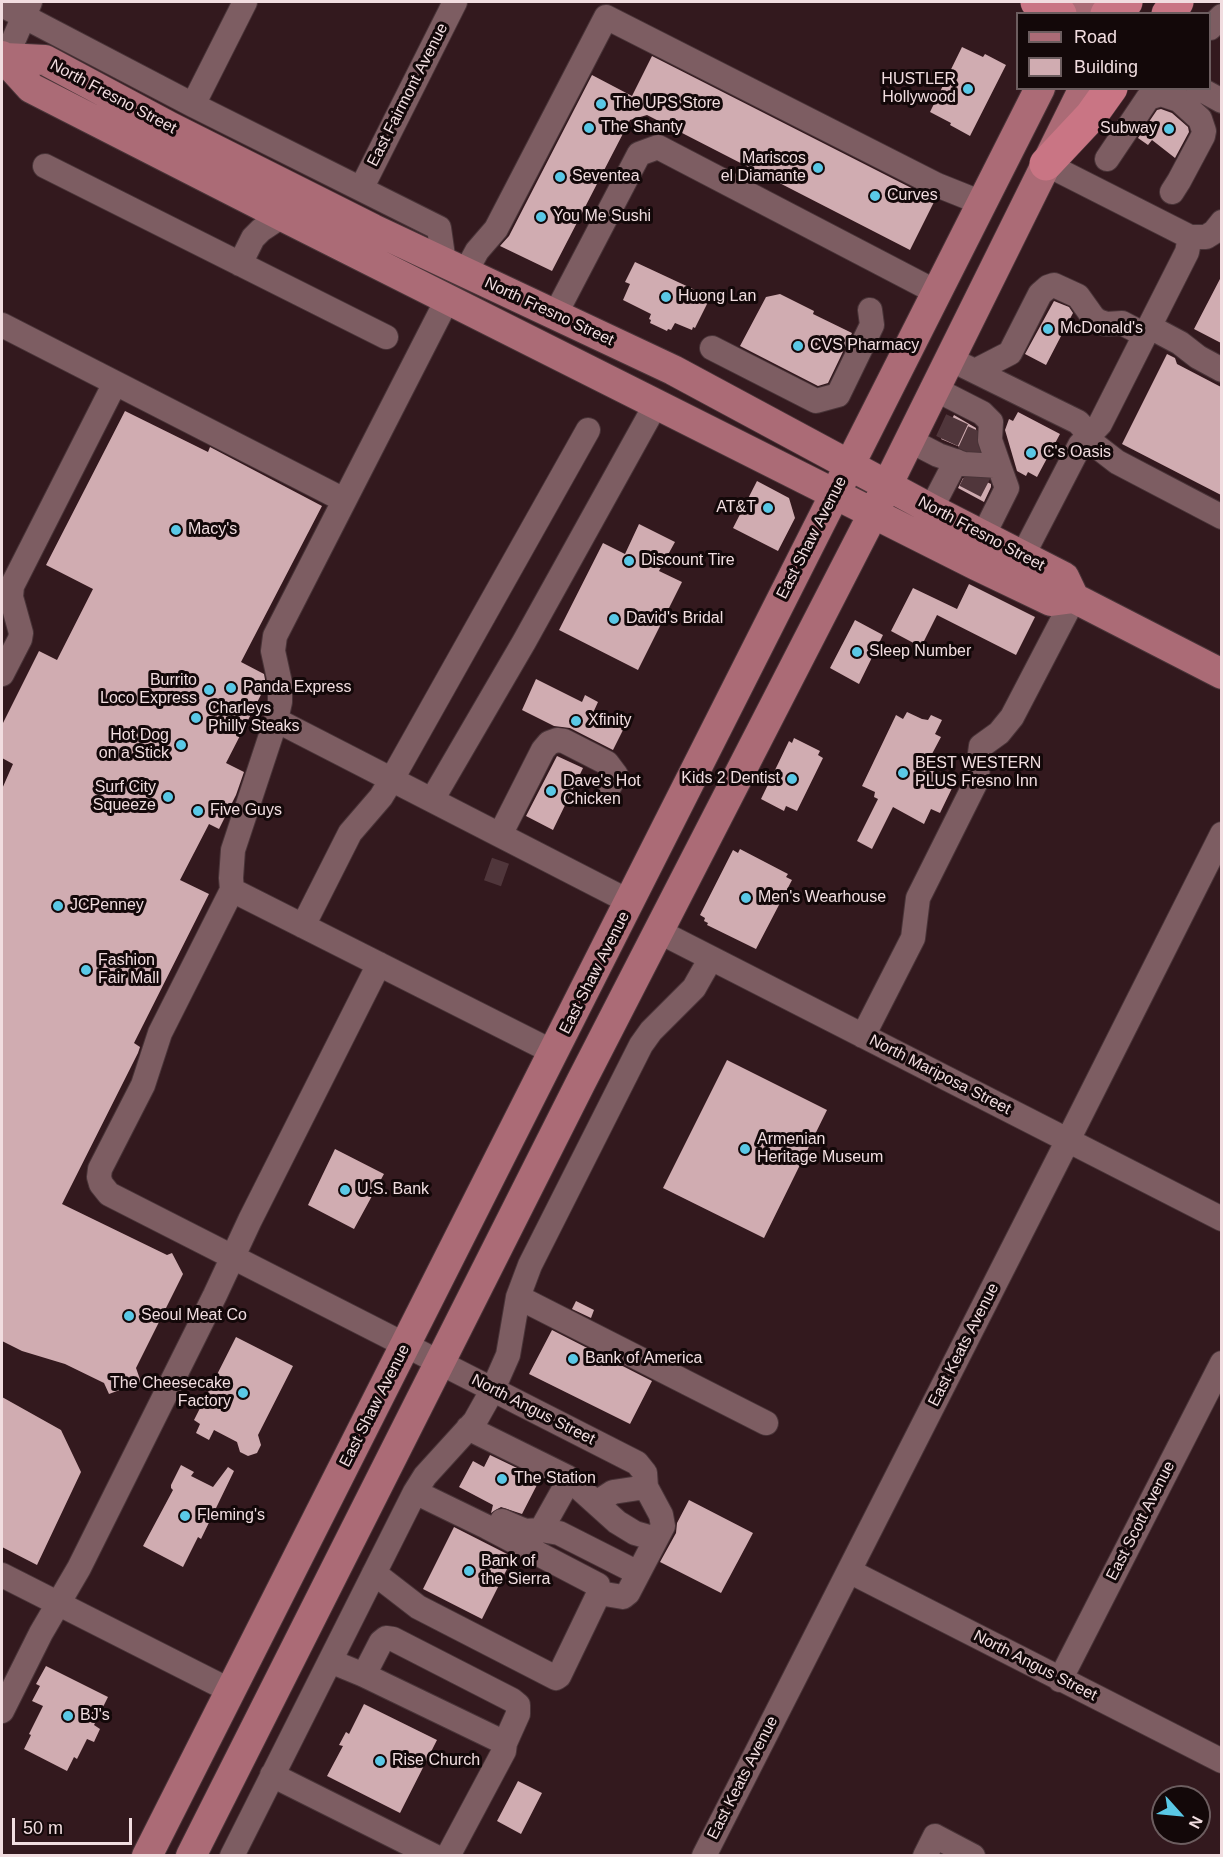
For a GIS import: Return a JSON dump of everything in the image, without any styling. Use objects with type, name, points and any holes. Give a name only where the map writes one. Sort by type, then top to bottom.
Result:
[{"type":"highway","points":[[1037,2],[1056,12]]},
{"type":"highway","points":[[1110,12],[1127,2]]},
{"type":"highway","points":[[1046,164],[1091,116],[1110,90]]},
{"type":"main road","name":"North Fresno Street","points":[[3,60],[31,88],[873,514],[1051,601],[1074,598],[1221,674]]},
{"type":"main road","name":"North Fresno Street","points":[[3,60],[45,60],[172,129],[455,268],[673,370],[931,509],[1064,577],[1074,598]]},
{"type":"main road","name":"East Shaw Avenue","points":[[147,1856],[1040,90]]},
{"type":"main road","points":[[191,1856],[581,1082],[935,389],[963,365],[1046,164],[1083,90]]},
{"type":"main road","points":[[448,298],[472,294],[531,321],[540,322],[555,315]]},
{"type":"main road","points":[[658,931],[651,925],[648,917],[649,908],[682,839],[694,774]]},
{"type":"main road","points":[[581,1082],[601,1002],[635,934],[637,914],[630,902]]},
{"type":"street","points":[[193,105],[244,2]]},
{"type":"street","name":"East Fairmont Avenue","points":[[361,189],[455,2]]},
{"type":"street","points":[[2,5],[27,9],[193,105],[439,228],[455,268],[477,251],[496,229],[606,17],[937,185],[982,203]]},
{"type":"street","points":[[3,60],[27,9]]},
{"type":"street","points":[[1202,90],[1221,101]]},
{"type":"street","points":[[1107,159],[1149,98],[1161,94],[1179,100],[1200,119],[1204,131],[1194,154],[1172,192]]},
{"type":"street","points":[[555,315],[639,154],[658,147],[936,292]]},
{"type":"street","points":[[1046,164],[1190,237],[1206,237],[1214,232],[1221,222]]},
{"type":"street","points":[[45,166],[386,337]]},
{"type":"street","points":[[240,264],[253,238],[282,216]]},
{"type":"street","points":[[1023,555],[1080,445],[1100,424],[1187,252],[1190,237]]},
{"type":"street","points":[[1018,392],[1010,353],[1044,289],[1054,285],[1078,296],[1098,321],[1106,324],[1122,323],[1180,343],[1221,370]]},
{"type":"street","points":[[448,298],[275,636],[273,651],[280,693],[276,720],[233,849],[232,890],[555,1053]]},
{"type":"street","points":[[712,348],[816,401],[838,395],[873,325],[870,310]]},
{"type":"street","points":[[2,325],[344,500]]},
{"type":"street","points":[[963,365],[1010,353]]},
{"type":"street","points":[[963,365],[1078,422],[1090,435],[1095,445],[1117,462],[1221,516]]},
{"type":"street","points":[[2,674],[20,639],[20,626],[9,611],[12,586],[115,383]]},
{"type":"street","points":[[935,389],[973,415],[991,422],[990,440],[1007,488],[994,496],[983,536]]},
{"type":"street","points":[[432,800],[525,642],[656,404]]},
{"type":"street","points":[[303,926],[350,833],[381,797],[392,779],[588,430]]},
{"type":"street","points":[[909,440],[955,462],[999,466]]},
{"type":"street","points":[[931,509],[955,462]]},
{"type":"street","points":[[863,1036],[913,938],[918,898],[976,782],[981,746],[999,734],[1012,717],[1074,598]]},
{"type":"street","points":[[276,720],[630,902]]},
{"type":"street","points":[[500,835],[543,750],[549,743],[564,741],[607,763],[616,775],[609,788]]},
{"type":"street","name":"East Keats Avenue","points":[[704,1856],[1221,834]]},
{"type":"street","name":"North Angus Street","points":[[232,890],[160,1033],[143,1085],[100,1169],[100,1184],[109,1194],[637,1463],[645,1473],[646,1487],[661,1515],[663,1526],[656,1539]]},
{"type":"street","name":"North Mariposa Street","points":[[658,931],[1221,1219]]},
{"type":"street","points":[[231,1856],[420,1484],[481,1412],[493,1389],[508,1355],[518,1297],[530,1265],[641,1045],[651,1031],[694,988],[711,958]]},
{"type":"street","points":[[2,1711],[79,1568],[379,964]]},
{"type":"street","points":[[518,1297],[766,1424]]},
{"type":"street","name":"East Scott Avenue","points":[[1060,1680],[1221,1363]]},
{"type":"street","points":[[468,1428],[569,1480],[617,1522],[635,1533],[656,1539],[628,1593],[623,1597],[599,1593]]},
{"type":"street","points":[[541,1530],[569,1480]]},
{"type":"street","points":[[420,1484],[525,1531],[541,1530],[559,1533],[638,1573]]},
{"type":"street","points":[[374,1573],[418,1607],[556,1678],[559,1676],[599,1593],[598,1585],[487,1527],[420,1484]]},
{"type":"street","points":[[596,1503],[613,1492],[646,1487]]},
{"type":"street","name":"North Angus Street","points":[[849,1571],[1221,1761]]},
{"type":"street","points":[[2,1575],[231,1691]]},
{"type":"street","points":[[364,1675],[381,1642],[386,1638],[393,1639],[513,1700],[518,1705],[518,1714],[505,1743],[504,1751],[448,1856]]},
{"type":"street","points":[[330,1661],[505,1743]]},
{"type":"street","points":[[272,1775],[434,1856]]},
{"type":"street","points":[[930,1846],[973,1856]]},
{"type":"building","name":"HUSTLER Hollywood","points":[[962,47],[983,57],[985,54],[1006,65],[970,136],[930,112]]},
{"type":"building","points":[[652,56],[935,200],[910,250],[647,115],[630,120],[552,271],[500,246],[509,236],[592,75],[632,96]]},
{"type":"building","points":[[1157,110],[1172,113],[1188,127],[1189,132],[1175,158],[1152,140],[1148,145],[1138,138]]},
{"type":"building","name":"Huong Lan","points":[[635,262],[708,296],[706,299],[709,300],[695,328],[693,327],[692,330],[675,323],[671,330],[667,331],[650,323],[651,314],[623,300],[630,284],[625,282]]},
{"type":"building","points":[[1221,277],[1221,343],[1194,329]]},
{"type":"building","name":"CVS Pharmacy","points":[[780,294],[814,311],[813,314],[852,333],[828,383],[818,386],[740,346],[766,297]]},
{"type":"building","name":"McDonald's","points":[[1054,301],[1069,307],[1073,313],[1046,365],[1025,354]]},
{"type":"building","points":[[1167,354],[1175,358],[1177,364],[1221,387],[1221,495],[1122,444]]},
{"type":"building","name":"Fashion Fair Mall","points":[[125,411],[208,452],[210,447],[322,506],[241,662],[264,674],[266,685],[226,763],[244,772],[236,795],[219,829],[209,824],[180,880],[209,894],[134,1043],[140,1047],[138,1053],[62,1204],[167,1255],[172,1253],[183,1274],[136,1368],[141,1382],[109,1394],[104,1383],[65,1364],[22,1351],[2,1341],[2,789],[13,764],[2,758],[2,725],[39,651],[57,660],[93,589],[46,565]]},
{"type":"building","name":"C's Oasis","points":[[1018,412],[1060,434],[1037,477],[1028,472],[1026,476],[1017,471],[1005,430],[1009,419],[1013,421]]},
{"type":"building","points":[[954,415],[976,428],[978,451],[967,450],[941,439]]},
{"type":"building","points":[[963,478],[981,479],[991,484],[984,502],[958,488]]},
{"type":"building","name":"AT&T","points":[[757,481],[789,498],[795,518],[778,551],[733,528]]},
{"type":"building","name":"David's Bridal","points":[[639,524],[675,542],[659,571],[682,582],[638,670],[559,630],[603,543],[625,554]]},
{"type":"building","points":[[969,584],[1035,617],[1016,655],[937,615],[921,647],[891,631],[913,588],[957,609]]},
{"type":"building","name":"Sleep Number","points":[[855,620],[883,635],[859,684],[830,668]]},
{"type":"building","name":"Xfinity","points":[[536,679],[582,702],[585,695],[598,702],[593,713],[624,728],[613,750],[570,728],[554,726],[522,710]]},
{"type":"building","name":"BEST WESTERN PLUS Fresno Inn","points":[[907,712],[922,719],[928,720],[931,715],[942,720],[935,734],[941,737],[925,767],[955,782],[940,813],[931,809],[924,824],[893,807],[872,849],[857,841],[878,799],[874,797],[875,792],[862,786],[896,715],[903,719]]},
{"type":"building","name":"Kids 2 Dentist","points":[[794,738],[820,751],[818,755],[823,758],[797,811],[786,806],[784,811],[761,799],[789,741],[792,743]]},
{"type":"building","name":"Dave's Hot Chicken","points":[[557,756],[583,768],[553,830],[526,816]]},
{"type":"building","name":"Men's Wearhouse","points":[[740,849],[788,874],[786,877],[792,880],[756,949],[707,925],[705,918],[700,915],[733,850],[738,853]]},
{"type":"building","name":"Armenian Heritage Museum","points":[[727,1060],[827,1110],[764,1238],[663,1188]]},
{"type":"building","name":"U.S. Bank","points":[[335,1149],[384,1174],[354,1229],[308,1205]]},
{"type":"building","points":[[576,1301],[594,1310],[591,1318],[572,1309]]},
{"type":"building","name":"Bank of America","points":[[552,1330],[652,1381],[630,1424],[529,1374]]},
{"type":"building","name":"The Cheesecake Factory","points":[[236,1337],[293,1366],[258,1435],[261,1445],[257,1453],[248,1456],[240,1452],[237,1442],[214,1430],[209,1440],[196,1433],[200,1424],[194,1420]]},
{"type":"building","points":[[2,1397],[61,1430],[81,1472],[37,1565],[2,1547]]},
{"type":"building","name":"The Station","points":[[490,1455],[540,1479],[522,1514],[501,1507],[491,1513],[493,1505],[459,1487],[473,1461],[484,1467]]},
{"type":"building","name":"Fleming's","points":[[181,1465],[194,1472],[191,1476],[213,1487],[228,1467],[234,1471],[201,1539],[198,1537],[183,1567],[143,1546],[173,1490],[171,1485]]},
{"type":"building","points":[[689,1500],[753,1533],[721,1593],[660,1562],[676,1533],[677,1523]]},
{"type":"building","name":"Bank of the Sierra","points":[[454,1527],[513,1557],[482,1619],[423,1589]]},
{"type":"building","name":"BJ's","points":[[46,1666],[108,1697],[94,1725],[100,1729],[94,1742],[87,1739],[77,1759],[74,1757],[67,1771],[24,1749],[43,1706],[32,1701],[40,1686],[36,1684]]},
{"type":"building","name":"Rise Church","points":[[364,1704],[437,1740],[400,1813],[327,1776],[343,1746],[339,1745],[346,1732],[349,1734]]},
{"type":"building","points":[[518,1781],[542,1793],[521,1834],[497,1821]]},
{"type":"tunnel","points":[[947,441],[959,415]]},
{"type":"tunnel","points":[[969,453],[981,427]]},
{"type":"tunnel","points":[[965,475],[990,488]]},
{"type":"tunnel","points":[[488,869],[505,875]]},
{"type":"place","name":"HUSTLER Hollywood","points":[[968,89]]},
{"type":"place","name":"The UPS Store","points":[[601,104]]},
{"type":"place","name":"The Shanty","points":[[589,128]]},
{"type":"place","name":"Subway","points":[[1169,129]]},
{"type":"place","name":"Mariscos el Diamante","points":[[818,168]]},
{"type":"place","name":"Seventea","points":[[560,177]]},
{"type":"place","name":"Curves","points":[[875,196]]},
{"type":"place","name":"You Me Sushi","points":[[541,217]]},
{"type":"place","name":"Huong Lan","points":[[666,297]]},
{"type":"place","name":"McDonald's","points":[[1048,329]]},
{"type":"place","name":"CVS Pharmacy","points":[[798,346]]},
{"type":"place","name":"C's Oasis","points":[[1031,453]]},
{"type":"place","name":"AT&T","points":[[768,508]]},
{"type":"place","name":"Macy's","points":[[176,530]]},
{"type":"place","name":"Discount Tire","points":[[629,561]]},
{"type":"place","name":"David's Bridal","points":[[614,619]]},
{"type":"place","name":"Sleep Number","points":[[857,652]]},
{"type":"place","name":"Panda Express","points":[[231,688]]},
{"type":"place","name":"Burrito Loco Express","points":[[209,690]]},
{"type":"place","name":"Charleys Philly Steaks","points":[[196,718]]},
{"type":"place","name":"Xfinity","points":[[576,721]]},
{"type":"place","name":"Hot Dog on a Stick","points":[[181,745]]},
{"type":"place","name":"BEST WESTERN PLUS Fresno Inn","points":[[903,773]]},
{"type":"place","name":"Kids 2 Dentist","points":[[792,779]]},
{"type":"place","name":"Dave's Hot Chicken","points":[[551,791]]},
{"type":"place","name":"Surf City Squeeze","points":[[168,797]]},
{"type":"place","name":"Five Guys","points":[[198,811]]},
{"type":"place","name":"Men's Wearhouse","points":[[746,898]]},
{"type":"place","name":"JCPenney","points":[[58,906]]},
{"type":"place","name":"Fashion Fair Mall","points":[[86,970]]},
{"type":"place","name":"Armenian Heritage Museum","points":[[745,1149]]},
{"type":"place","name":"U.S. Bank","points":[[345,1190]]},
{"type":"place","name":"Seoul Meat Co","points":[[129,1316]]},
{"type":"place","name":"Bank of America","points":[[573,1359]]},
{"type":"place","name":"The Cheesecake Factory","points":[[243,1393]]},
{"type":"place","name":"The Station","points":[[502,1479]]},
{"type":"place","name":"Fleming's","points":[[185,1516]]},
{"type":"place","name":"Bank of the Sierra","points":[[469,1571]]},
{"type":"place","name":"BJ's","points":[[68,1716]]},
{"type":"place","name":"Rise Church","points":[[380,1761]]}]
